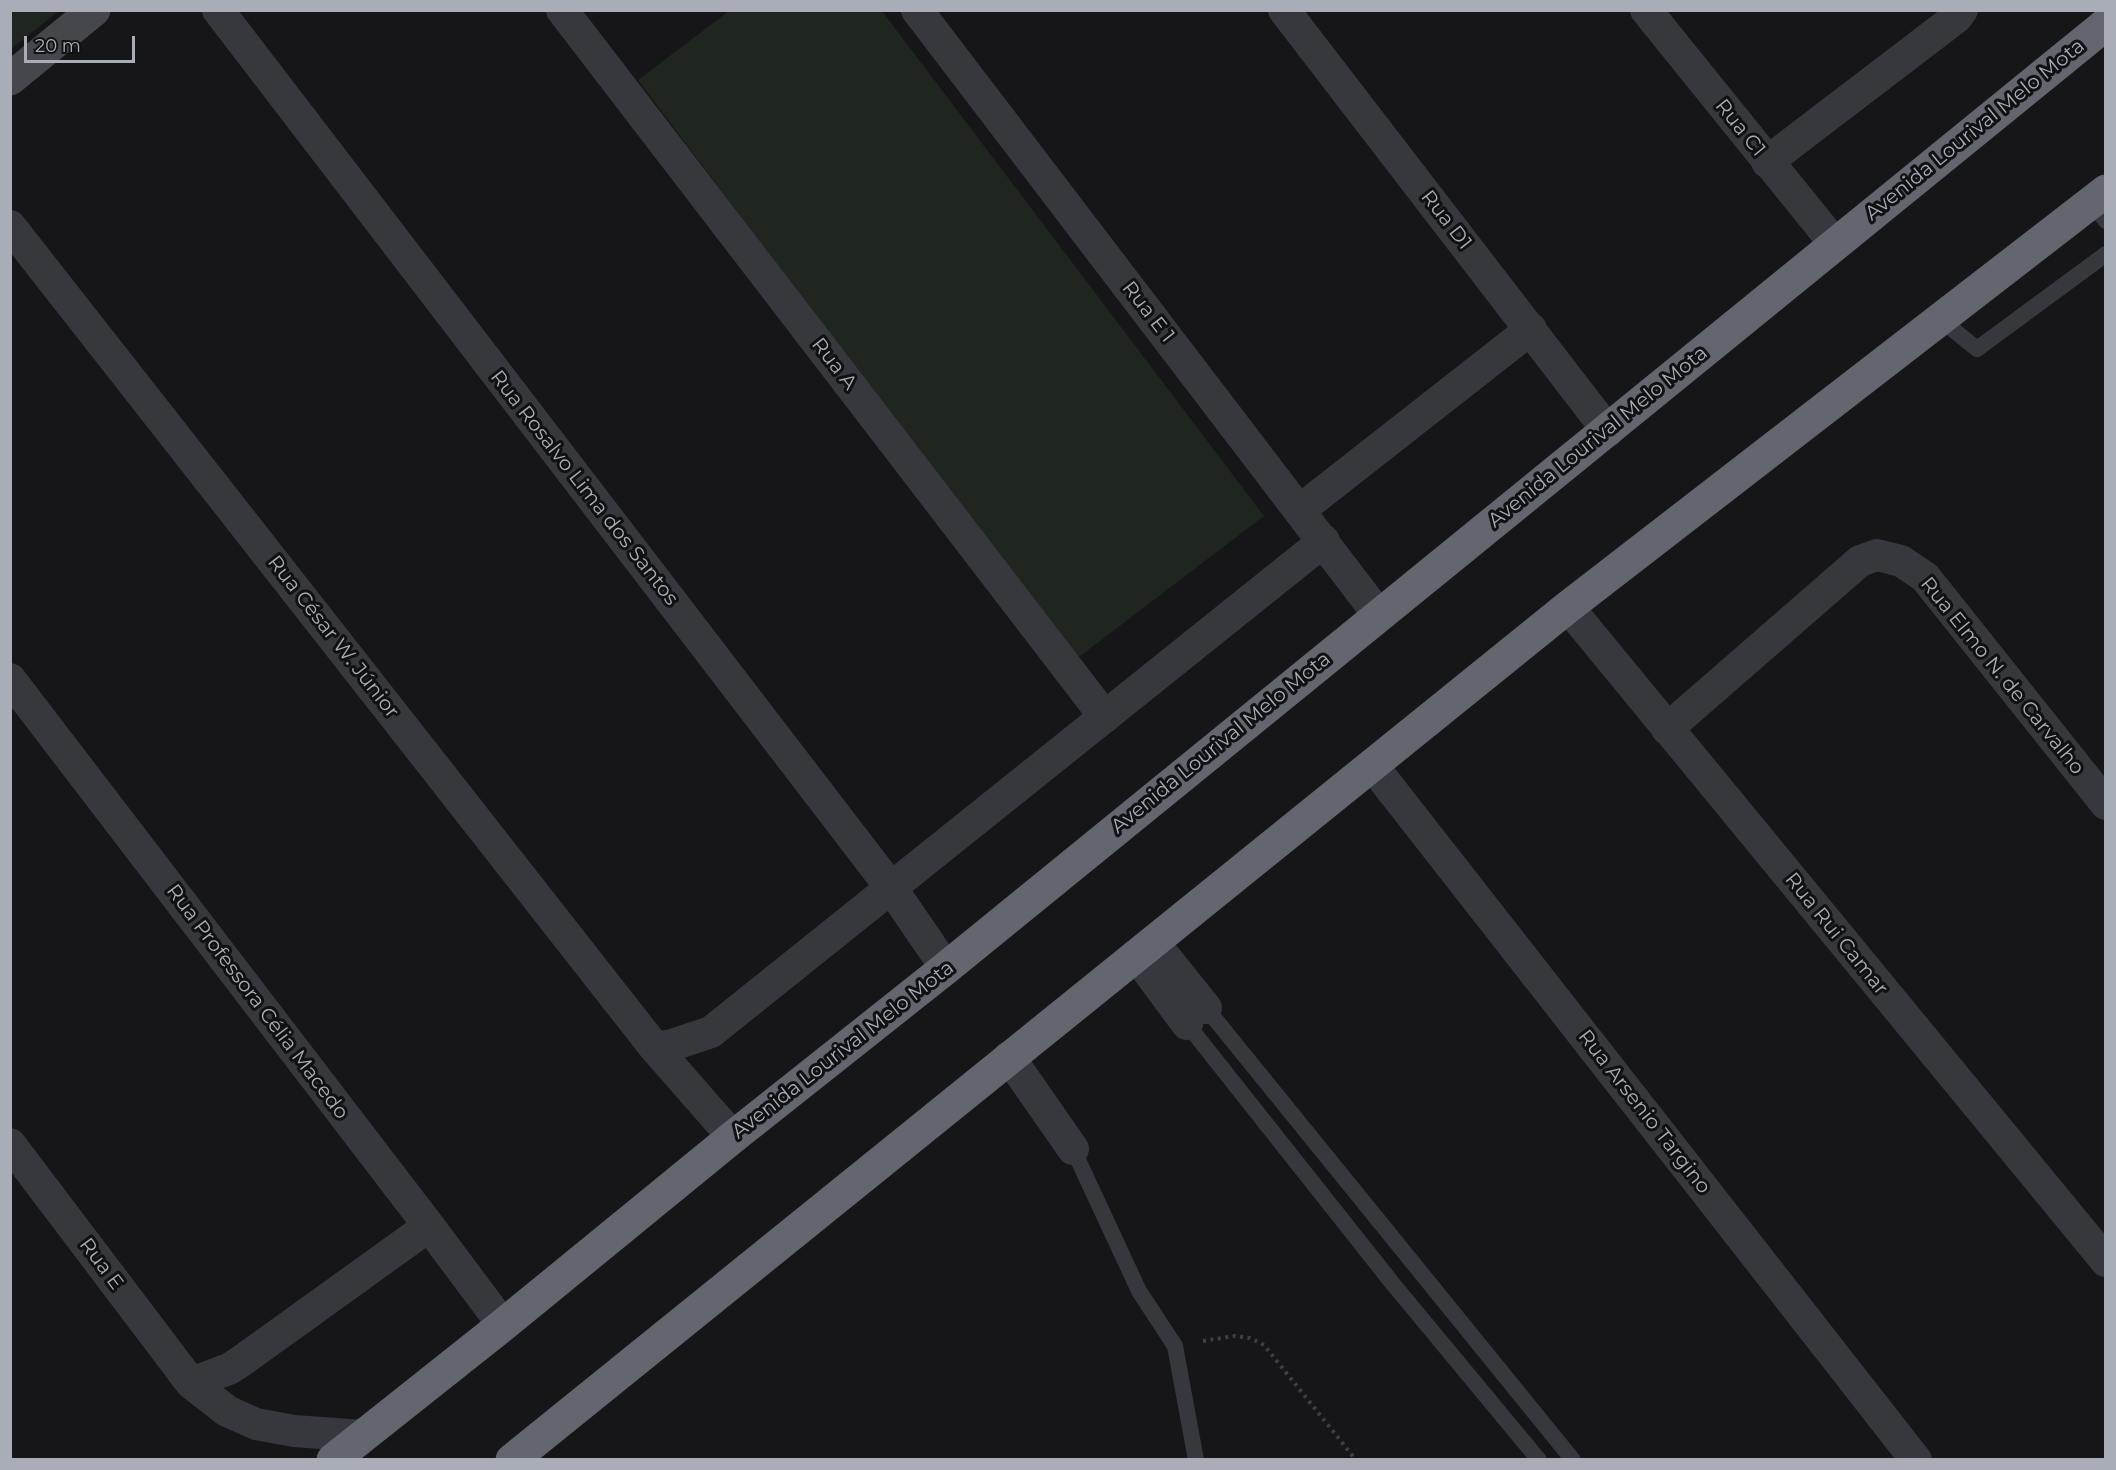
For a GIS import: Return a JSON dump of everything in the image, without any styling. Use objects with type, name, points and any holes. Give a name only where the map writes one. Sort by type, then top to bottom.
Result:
[{"type":"highway","name":"Avenida Lourival Melo Mota","points":[[333,1460],[946,968],[1378,614],[1608,430],[2106,24]]},
{"type":"highway","points":[[512,1460],[1568,607],[1940,319],[2101,204]]},
{"type":"street","points":[[10,80],[94,10]]},
{"type":"street","name":"Rua Rosalvo Lima dos Santos","points":[[218,10],[892,889],[946,968]]},
{"type":"street","name":"Rua A","points":[[562,10],[1105,717]]},
{"type":"street","name":"Rua E 1","points":[[916,10],[1378,614]]},
{"type":"street","name":"Rua D1","points":[[1284,10],[1608,430]]},
{"type":"street","name":"Rua C1","points":[[1646,10],[1834,244]]},
{"type":"street","points":[[1767,162],[1960,14]]},
{"type":"street","name":"Rua César W. Júnior","points":[[10,226],[655,1048],[734,1137]]},
{"type":"street","points":[[1300,510],[1531,329]]},
{"type":"street","points":[[655,1048],[711,1032],[1324,541]]},
{"type":"street","name":"Rua Elmo N. de Carvalho","points":[[1667,729],[1860,561],[1877,555],[1901,561],[1925,578],[2106,804]]},
{"type":"street","name":"Rua Rui Camar","points":[[1568,607],[2106,1261]]},
{"type":"street","name":"Rua Professora Célia Macedo","points":[[10,679],[429,1226],[502,1325]]},
{"type":"street","name":"Rua Arsenio Targino","points":[[1372,765],[1916,1460]]},
{"type":"street","points":[[1144,949],[1196,1016]]},
{"type":"street","points":[[1009,1057],[1073,1149]]},
{"type":"street","name":"Rua E","points":[[10,1144],[191,1383],[227,1411],[256,1424],[294,1431],[363,1436]]},
{"type":"street","points":[[191,1383],[229,1369],[240,1362],[429,1226]]},
{"type":"lane","points":[[1940,319],[1977,349],[2106,255]]},
{"type":"lane","points":[[1196,1016],[1393,1284],[1539,1460]]},
{"type":"lane","points":[[1196,1016],[1573,1460]]},
{"type":"lane","points":[[1073,1149],[1139,1291],[1175,1346],[1196,1460]]},
{"type":"path","points":[[1175,1346],[1235,1336],[1250,1338],[1264,1345],[1356,1460]]},
{"type":"shaded area","points":[[11,10],[59,10],[59,11],[11,49]]},
{"type":"shaded area","points":[[729,11],[882,11],[1264,516],[1075,660],[638,80]]}]
